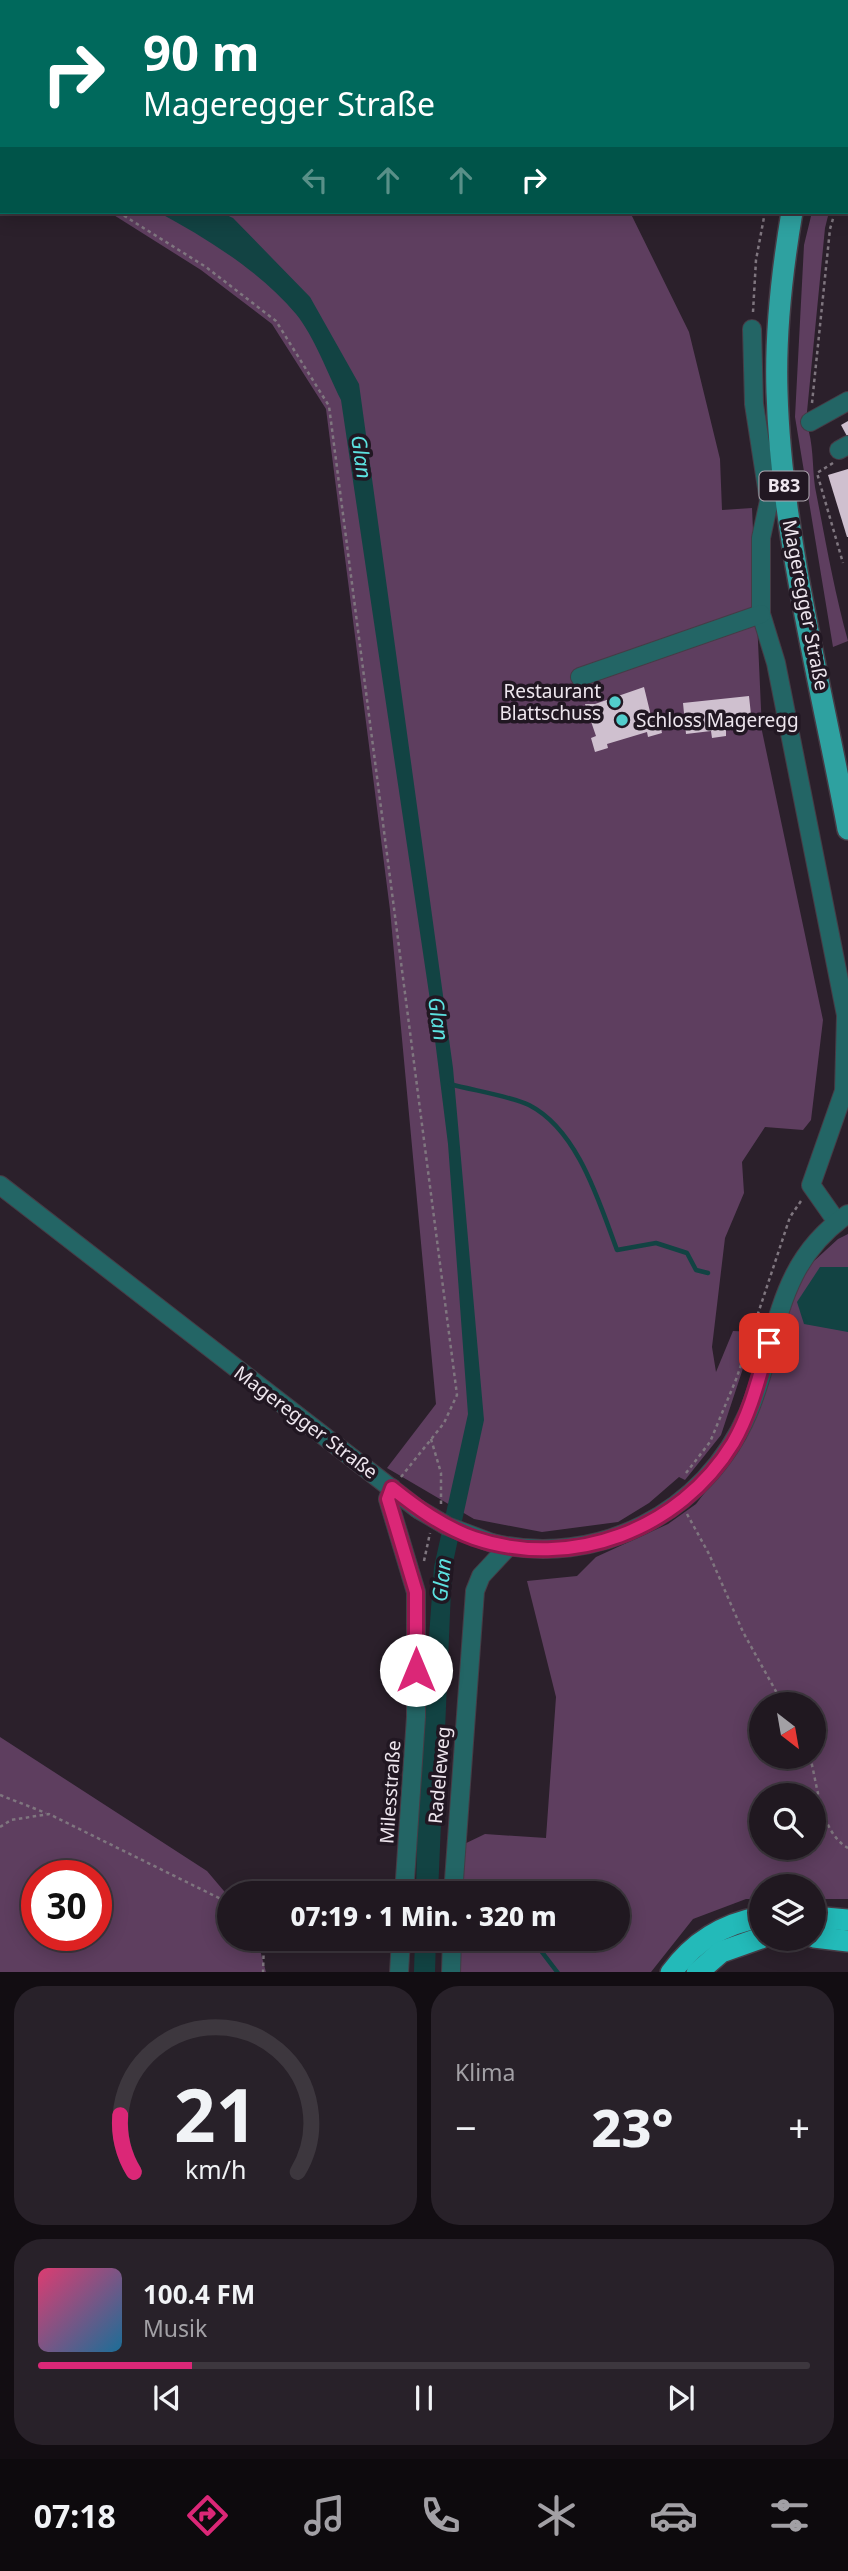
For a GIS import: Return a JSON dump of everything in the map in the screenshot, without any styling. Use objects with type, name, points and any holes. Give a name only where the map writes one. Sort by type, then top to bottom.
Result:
[{"type":"highway","points":[[826,1918],[848,1920]]},
{"type":"highway","points":[[671,1972],[690,1950],[711,1934],[731,1924],[749,1920]]},
{"type":"highway","points":[[826,1938],[848,1941]]},
{"type":"highway","points":[[697,1972],[721,1952],[749,1942]]},
{"type":"main road","name":"Mageregger Straße","points":[[792,214],[777,343],[780,450],[792,533],[848,829]]},
{"type":"street","points":[[752,330],[754,404],[769,501],[761,538],[761,614],[776,663],[846,1015],[844,1091],[811,1185],[842,1218]]},
{"type":"street","points":[[810,422],[848,401]]},
{"type":"street","points":[[580,677],[761,614]]},
{"type":"street","name":"Mageregger Straße","points":[[0,1185],[393,1486],[418,1508],[447,1526],[500,1545],[547,1550],[589,1545],[629,1533],[680,1502],[708,1476],[741,1428],[756,1389],[788,1284],[808,1251],[842,1218]]},
{"type":"street","name":"Milesstraße","points":[[393,1486],[388,1499],[416,1592],[416,1717],[405,1881]]},
{"type":"street","name":"Radeleweg","points":[[454,1881],[475,1591],[500,1545]]},
{"type":"street","points":[[398,1972],[400,1951]]},
{"type":"street","points":[[451,1972],[452,1951]]},
{"type":"path","points":[[121,214],[206,267],[276,321],[329,406],[457,1395],[451,1413],[393,1486]]},
{"type":"path","points":[[752,330],[756,260],[765,214]]},
{"type":"path","points":[[810,422],[830,229],[834,214]]},
{"type":"path","points":[[844,448],[840,459],[817,473],[844,563]]},
{"type":"path","points":[[685,1473],[710,1442],[737,1377],[790,1217],[811,1185]]},
{"type":"path","points":[[431,1439],[439,1460],[442,1492]]},
{"type":"path","points":[[680,1502],[709,1554],[743,1632],[776,1692]]},
{"type":"path","points":[[813,1769],[828,1827],[839,1843],[848,1848]]},
{"type":"path","points":[[0,1795],[49,1814],[217,1897]]},
{"type":"path","points":[[0,1827],[11,1820],[49,1814]]},
{"type":"path","points":[[263,1972],[264,1951]]},
{"type":"shaded area","points":[[112,214],[631,214],[689,332],[720,459],[722,510],[752,508],[762,731],[823,1020],[811,1120],[803,1130],[765,1127],[742,1162],[744,1193],[725,1238],[712,1347],[716,1372],[733,1331],[755,1332],[721,1435],[685,1480],[679,1477],[649,1503],[618,1522],[542,1532],[474,1519],[387,1468],[436,1404],[390,910],[326,409],[272,324],[201,270]]},
{"type":"shaded area","points":[[812,214],[828,214],[806,422],[812,446],[815,487],[848,641],[833,647],[795,417],[804,245]]},
{"type":"shaded area","points":[[848,1234],[848,1899],[826,1899],[826,1874],[749,1874],[749,1899],[693,1919],[651,1972],[456,1972],[456,1951],[630,1951],[630,1881],[457,1881],[458,1847],[485,1834],[546,1838],[556,1697],[527,1581],[577,1576],[596,1557],[668,1524],[696,1504],[746,1439],[801,1273],[838,1239]]},
{"type":"shaded area","points":[[0,1737],[207,1871],[217,1883],[217,1951],[260,1951],[266,1972],[0,1972]]},
{"type":"water","name":"Glan","points":[[162,214],[224,214],[233,218],[310,297],[359,384],[453,1068],[484,1420],[452,1567],[439,1881],[416,1881],[418,1790],[434,1567],[468,1414],[448,1144],[430,1000],[341,400],[309,333],[296,314],[282,298],[232,257]]},
{"type":"water","points":[[820,1267],[848,1267],[848,1332],[804,1324],[797,1302]]},
{"type":"water","points":[[415,1951],[436,1951],[435,1972],[414,1972]]},
{"type":"building","points":[[848,421],[848,438],[841,425]]},
{"type":"building","points":[[848,469],[848,537],[847,537],[828,475]]},
{"type":"building","name":"Schloss Mageregg","points":[[644,687],[652,720],[659,719],[662,733],[648,737],[647,732],[607,744],[608,748],[595,752],[591,738],[596,736],[585,704],[595,704]]},
{"type":"building","points":[[749,696],[752,724],[726,727],[726,736],[712,738],[711,731],[686,734],[683,703]]},
{"type":"waterway","points":[[450,1084],[521,1102],[546,1116],[561,1131],[585,1169],[617,1250],[656,1243],[687,1253],[696,1270],[708,1273]]},
{"type":"waterway","points":[[541,1951],[557,1972]]},
{"type":"place","name":"Restaurant Blattschuss","points":[[615,702]]},
{"type":"place","name":"Schloss Mageregg","points":[[622,720]]},
{"type":"route","points":[[416,1670],[416,1592],[403,1541],[388,1499],[392,1488],[447,1526],[473,1538],[508,1547],[568,1549],[629,1533],[663,1515],[680,1502],[720,1461],[749,1411],[769,1343]]}]
